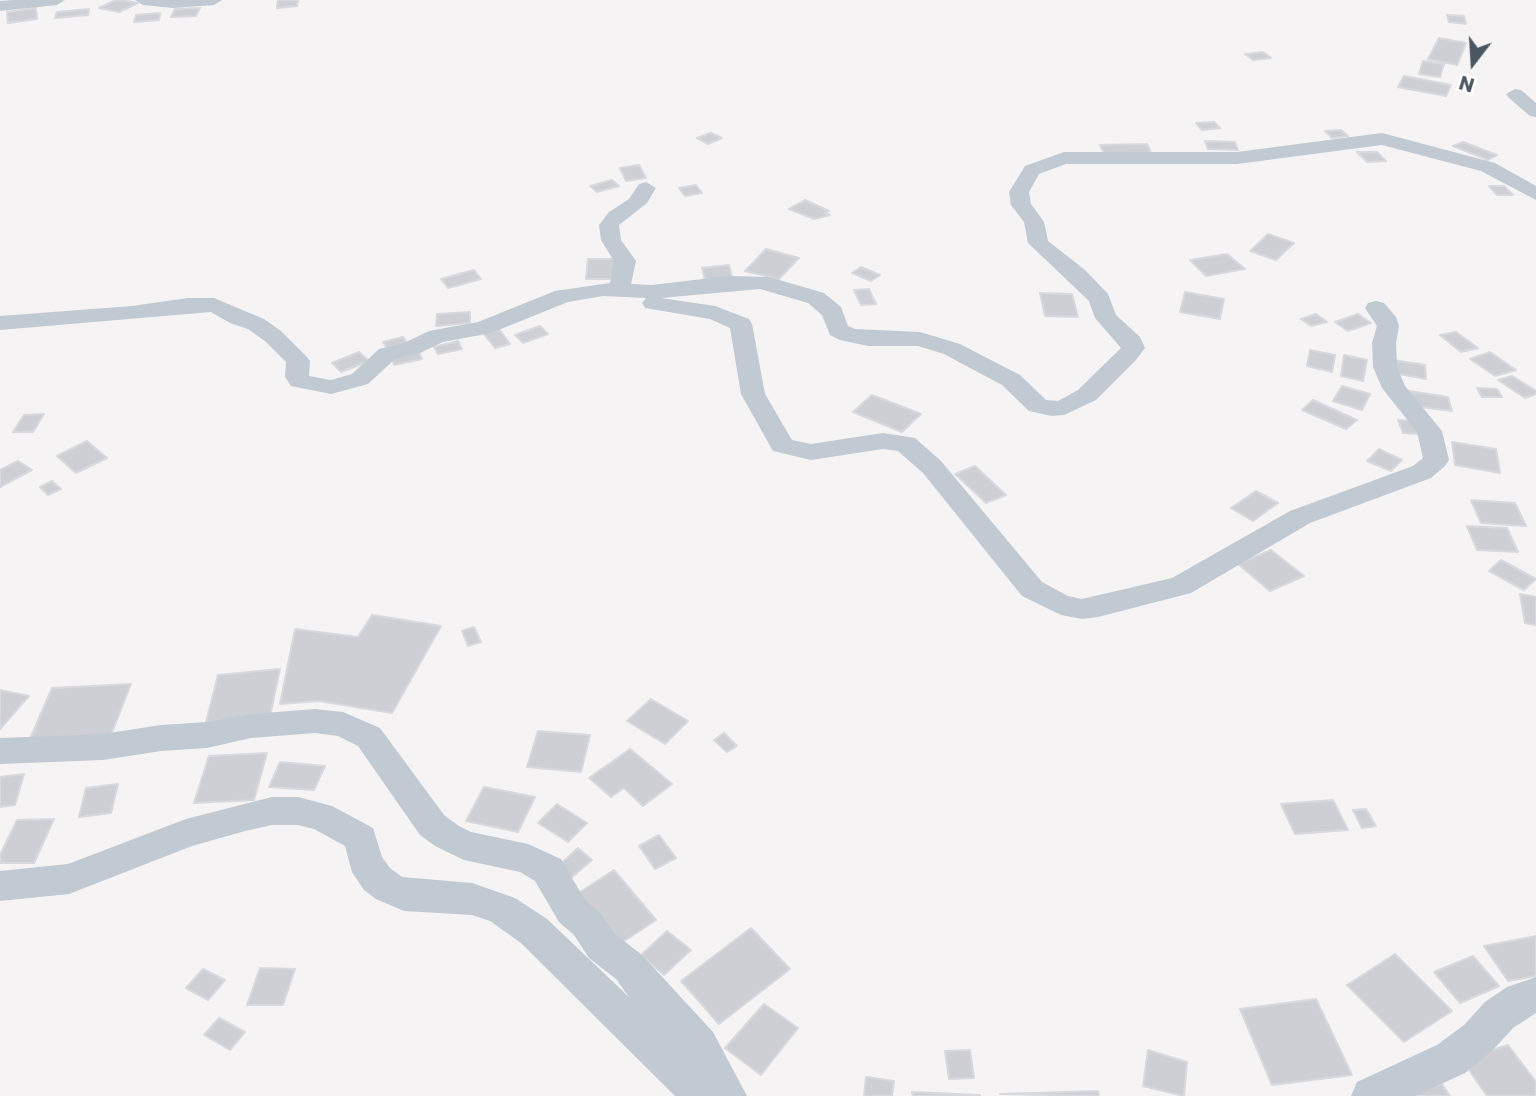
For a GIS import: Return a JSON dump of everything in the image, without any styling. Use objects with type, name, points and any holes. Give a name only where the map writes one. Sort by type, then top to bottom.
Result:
[{"type":"street","points":[[0,6],[57,0]]},
{"type":"street","points":[[143,0],[173,4],[214,0]]},
{"type":"street","points":[[1515,94],[1536,112]]},
{"type":"street","points":[[0,323],[132,313],[188,305],[214,305],[256,324],[273,336],[298,361],[297,377],[300,382],[331,387],[360,379],[387,354],[412,348],[437,336],[484,328],[573,294],[617,289],[652,292],[736,282],[776,285],[816,298],[833,312],[834,322],[842,333],[868,339],[920,339],[952,349],[1011,380],[1038,406],[1064,408],[1087,395],[1133,348],[1132,342],[1107,318],[1100,299],[1077,275],[1038,243],[1034,222],[1021,205],[1019,192],[1032,170],[1064,158],[1237,158],[1382,139],[1488,167],[1536,194]]},
{"type":"street","points":[[617,289],[621,283],[625,261],[611,240],[610,225],[616,216],[637,203],[646,188]]},
{"type":"street","points":[[573,294],[683,307],[734,319],[743,328],[753,394],[782,445],[811,452],[883,441],[906,444],[932,467],[1032,589],[1061,605],[1082,609],[1181,586],[1300,517],[1422,472],[1436,460],[1429,430],[1394,388],[1385,367],[1384,343],[1388,326],[1385,317],[1376,308]]},
{"type":"street","points":[[0,751],[103,747],[161,737],[207,735],[264,725],[315,722],[343,724],[369,737],[432,825],[447,836],[464,845],[528,859],[548,870],[572,911],[587,924],[602,946],[629,967],[699,1045],[727,1096]]},
{"type":"street","points":[[0,886],[69,878],[186,833],[245,817],[285,811],[320,816],[345,827],[361,838],[365,861],[377,878],[389,888],[404,895],[472,900],[502,909],[534,931],[704,1096]]},
{"type":"street","points":[[1371,1096],[1451,1059],[1478,1038],[1499,1015],[1521,1000],[1536,995]]},
{"type":"building","points":[[116,0],[138,3],[119,12],[99,8]]},
{"type":"building","points":[[278,0],[298,0],[297,6],[277,8]]},
{"type":"building","points":[[36,8],[37,19],[8,23],[7,12]]},
{"type":"building","points":[[200,8],[196,16],[171,17],[175,9]]},
{"type":"building","points":[[89,9],[88,15],[55,18],[57,12]]},
{"type":"building","points":[[160,13],[159,20],[134,22],[136,15]]},
{"type":"building","points":[[1447,15],[1464,16],[1466,24],[1449,22]]},
{"type":"building","points":[[1439,38],[1466,43],[1457,65],[1428,59]]},
{"type":"building","points":[[1263,52],[1271,58],[1253,60],[1245,54]]},
{"type":"building","points":[[1423,61],[1444,64],[1440,77],[1419,74]]},
{"type":"building","points":[[1404,76],[1451,85],[1446,96],[1398,87]]},
{"type":"building","points":[[1214,122],[1220,128],[1202,130],[1196,123]]},
{"type":"building","points":[[1341,130],[1348,136],[1332,138],[1325,131]]},
{"type":"building","points":[[711,133],[722,138],[708,144],[697,138]]},
{"type":"building","points":[[1205,141],[1235,142],[1238,150],[1208,149]]},
{"type":"building","points":[[1463,142],[1497,155],[1488,160],[1453,146]]},
{"type":"building","points":[[1147,144],[1151,153],[1104,153],[1100,145]]},
{"type":"building","points":[[1357,152],[1377,152],[1386,161],[1367,162]]},
{"type":"building","points":[[639,165],[646,178],[626,181],[620,168]]},
{"type":"building","points":[[612,180],[619,186],[597,192],[590,186]]},
{"type":"building","points":[[696,185],[702,193],[685,196],[679,188]]},
{"type":"building","points":[[1489,186],[1504,186],[1513,195],[1497,195]]},
{"type":"building","points":[[805,200],[829,211],[825,213],[830,215],[814,219],[789,209]]},
{"type":"building","points":[[1268,234],[1294,243],[1276,260],[1250,251]]},
{"type":"building","points":[[766,249],[799,258],[779,279],[745,271]]},
{"type":"building","points":[[1227,254],[1245,269],[1206,276],[1190,260]]},
{"type":"building","points":[[588,259],[616,259],[614,279],[586,279]]},
{"type":"building","points":[[729,265],[732,277],[705,280],[702,268]]},
{"type":"building","points":[[861,267],[880,275],[871,281],[852,273]]},
{"type":"building","points":[[474,270],[481,279],[448,288],[441,279]]},
{"type":"building","points":[[869,289],[876,304],[861,305],[854,290]]},
{"type":"building","points":[[1185,292],[1224,299],[1220,319],[1180,312]]},
{"type":"building","points":[[1040,293],[1072,294],[1078,317],[1045,316]]},
{"type":"building","points":[[470,312],[470,323],[436,326],[437,314]]},
{"type":"building","points":[[1316,314],[1327,322],[1311,326],[1301,319]]},
{"type":"building","points":[[1358,314],[1371,323],[1348,331],[1335,322]]},
{"type":"building","points":[[540,326],[548,334],[523,343],[515,335]]},
{"type":"building","points":[[499,329],[510,344],[495,348],[484,334]]},
{"type":"building","points":[[1456,332],[1478,348],[1461,352],[1440,335]]},
{"type":"building","points":[[403,337],[408,345],[388,350],[383,342]]},
{"type":"building","points":[[458,341],[462,349],[438,354],[434,347]]},
{"type":"building","points":[[418,350],[422,359],[394,365],[391,355]]},
{"type":"building","points":[[1310,350],[1335,355],[1332,372],[1307,366]]},
{"type":"building","points":[[359,352],[369,361],[341,372],[332,363]]},
{"type":"building","points":[[1490,352],[1516,370],[1495,376],[1470,359]]},
{"type":"building","points":[[1344,355],[1367,360],[1363,381],[1341,376]]},
{"type":"building","points":[[1393,360],[1425,365],[1426,379],[1394,373]]},
{"type":"building","points":[[1512,376],[1536,391],[1536,394],[1525,398],[1498,380]]},
{"type":"building","points":[[1342,386],[1370,394],[1362,410],[1333,401]]},
{"type":"building","points":[[1477,388],[1497,389],[1502,397],[1482,397]]},
{"type":"building","points":[[1410,391],[1448,397],[1452,411],[1413,406]]},
{"type":"building","points":[[872,395],[921,414],[902,432],[853,412]]},
{"type":"building","points":[[1313,400],[1357,420],[1346,429],[1302,410]]},
{"type":"building","points":[[44,414],[33,432],[13,432],[24,415]]},
{"type":"building","points":[[1398,420],[1415,421],[1420,434],[1403,433]]},
{"type":"building","points":[[87,441],[107,458],[76,473],[57,456]]},
{"type":"building","points":[[1452,442],[1496,449],[1500,473],[1455,465]]},
{"type":"building","points":[[1379,449],[1402,460],[1391,471],[1367,461]]},
{"type":"building","points":[[18,461],[32,470],[0,487],[0,470]]},
{"type":"building","points":[[975,466],[1006,495],[986,503],[955,474]]},
{"type":"building","points":[[52,481],[61,489],[48,495],[40,487]]},
{"type":"building","points":[[1256,491],[1278,503],[1253,521],[1231,508]]},
{"type":"building","points":[[1471,500],[1515,503],[1526,526],[1481,523]]},
{"type":"building","points":[[1467,526],[1507,528],[1518,552],[1477,550]]},
{"type":"building","points":[[1271,550],[1304,576],[1270,591],[1238,564]]},
{"type":"building","points":[[1501,560],[1536,579],[1524,590],[1489,571]]},
{"type":"building","points":[[1520,594],[1536,597],[1536,625],[1525,623]]},
{"type":"building","points":[[372,615],[441,626],[392,713],[319,701],[280,704],[295,629],[358,637]]},
{"type":"building","points":[[474,627],[481,642],[468,646],[462,631]]},
{"type":"building","points":[[280,669],[270,716],[206,722],[218,675]]},
{"type":"building","points":[[131,684],[111,735],[30,739],[52,688]]},
{"type":"building","points":[[0,690],[29,696],[0,729]]},
{"type":"building","points":[[651,699],[688,721],[665,744],[627,721]]},
{"type":"building","points":[[538,731],[590,735],[581,772],[527,767]]},
{"type":"building","points":[[724,733],[737,746],[727,752],[714,740]]},
{"type":"building","points":[[630,749],[672,784],[643,806],[624,788],[611,797],[589,778]]},
{"type":"building","points":[[267,753],[254,800],[194,803],[209,756]]},
{"type":"building","points":[[280,762],[325,766],[314,790],[269,787]]},
{"type":"building","points":[[24,774],[15,805],[0,807],[0,777]]},
{"type":"building","points":[[118,784],[111,813],[79,817],[86,788]]},
{"type":"building","points":[[484,787],[535,797],[518,832],[466,821]]},
{"type":"building","points":[[1333,800],[1348,830],[1295,834],[1281,804]]},
{"type":"building","points":[[557,804],[587,823],[568,842],[538,823]]},
{"type":"building","points":[[1366,809],[1376,826],[1362,828],[1353,810]]},
{"type":"building","points":[[54,819],[34,863],[0,863],[0,855],[17,820]]},
{"type":"building","points":[[659,835],[676,858],[655,869],[639,846]]},
{"type":"building","points":[[578,848],[592,860],[571,878],[557,867]]},
{"type":"building","points":[[614,870],[656,920],[618,945],[577,894]]},
{"type":"building","points":[[751,928],[790,969],[719,1024],[681,981]]},
{"type":"building","points":[[667,931],[691,950],[664,975],[641,955]]},
{"type":"building","points":[[1536,936],[1536,976],[1508,981],[1484,946]]},
{"type":"building","points":[[1395,954],[1452,1011],[1404,1042],[1347,985]]},
{"type":"building","points":[[1473,956],[1499,986],[1460,1003],[1434,972]]},
{"type":"building","points":[[260,968],[295,969],[283,1005],[247,1005]]},
{"type":"building","points":[[203,969],[225,980],[208,1000],[186,988]]},
{"type":"building","points":[[1316,999],[1352,1075],[1272,1085],[1240,1009]]},
{"type":"building","points":[[764,1004],[798,1028],[761,1075],[725,1048]]},
{"type":"building","points":[[219,1018],[245,1032],[230,1050],[204,1035]]},
{"type":"building","points":[[1508,1045],[1536,1082],[1536,1096],[1487,1096],[1462,1060]]},
{"type":"building","points":[[970,1050],[974,1078],[949,1079],[945,1051]]},
{"type":"building","points":[[1148,1050],[1187,1062],[1184,1096],[1143,1086]]},
{"type":"building","points":[[866,1077],[894,1081],[892,1096],[864,1096]]},
{"type":"building","points":[[1442,1084],[1450,1096],[1400,1096]]},
{"type":"building","points":[[1098,1091],[1099,1096],[1000,1094]]},
{"type":"building","points":[[912,1092],[980,1095],[980,1096],[913,1096]]}]
